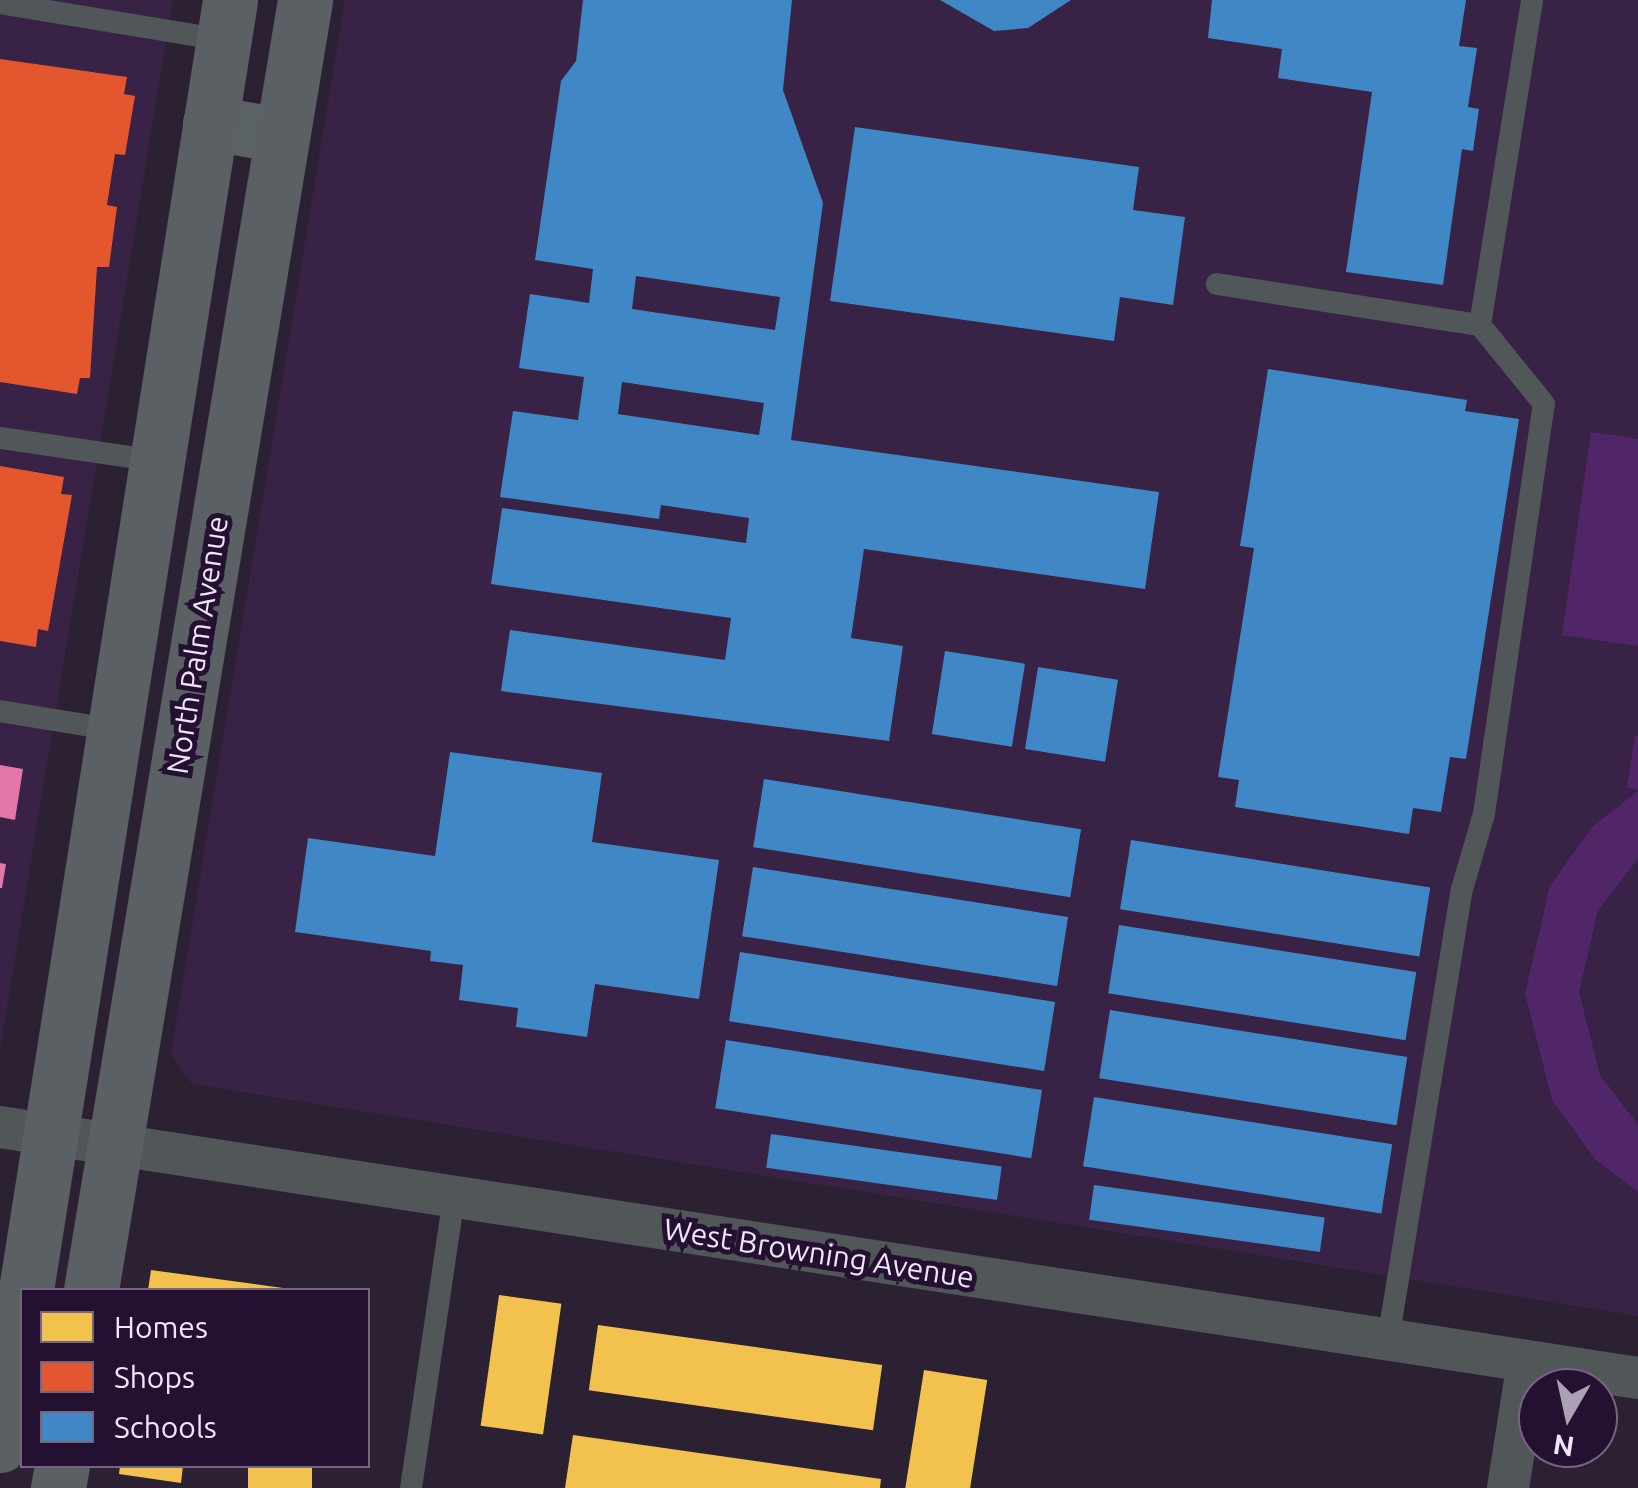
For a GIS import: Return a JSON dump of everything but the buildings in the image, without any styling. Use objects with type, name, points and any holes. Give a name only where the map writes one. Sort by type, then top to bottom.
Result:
[{"type":"main road","name":"North Palm Avenue","points":[[91,1288],[305,0]]},
{"type":"main road","points":[[26,1288],[26,1132],[116,730],[226,20]]},
{"type":"main road","points":[[210,123],[282,135]]},
{"type":"main road","points":[[0,1446],[12,1348]]},
{"type":"street","name":"West Browning Avenue","points":[[26,1132],[1638,1378]]},
{"type":"street","points":[[1508,1488],[1528,1362]]},
{"type":"lane","points":[[1480,324],[1532,0]]},
{"type":"lane","points":[[0,4],[226,20]]},
{"type":"lane","points":[[1217,284],[1480,324],[1544,404],[1484,814],[1462,889],[1388,1340]]},
{"type":"lane","points":[[0,438],[158,461]]},
{"type":"lane","points":[[0,711],[116,730]]},
{"type":"lane","points":[[410,1488],[454,1197]]},
{"type":"shaded area","points":[[0,0],[173,0],[0,1050]]},
{"type":"shaded area","points":[[345,0],[1638,0],[1638,1316],[192,1084],[171,1054]]},
{"type":"shaded area","points":[[1591,432],[1638,439],[1638,646],[1562,635]]},
{"type":"shaded area","points":[[1635,735],[1638,736],[1638,790],[1627,788]]},
{"type":"shaded area","points":[[1638,791],[1638,859],[1598,910],[1579,992],[1600,1075],[1638,1125],[1638,1192],[1595,1159],[1552,1100],[1525,993],[1550,886],[1593,826]]}]
